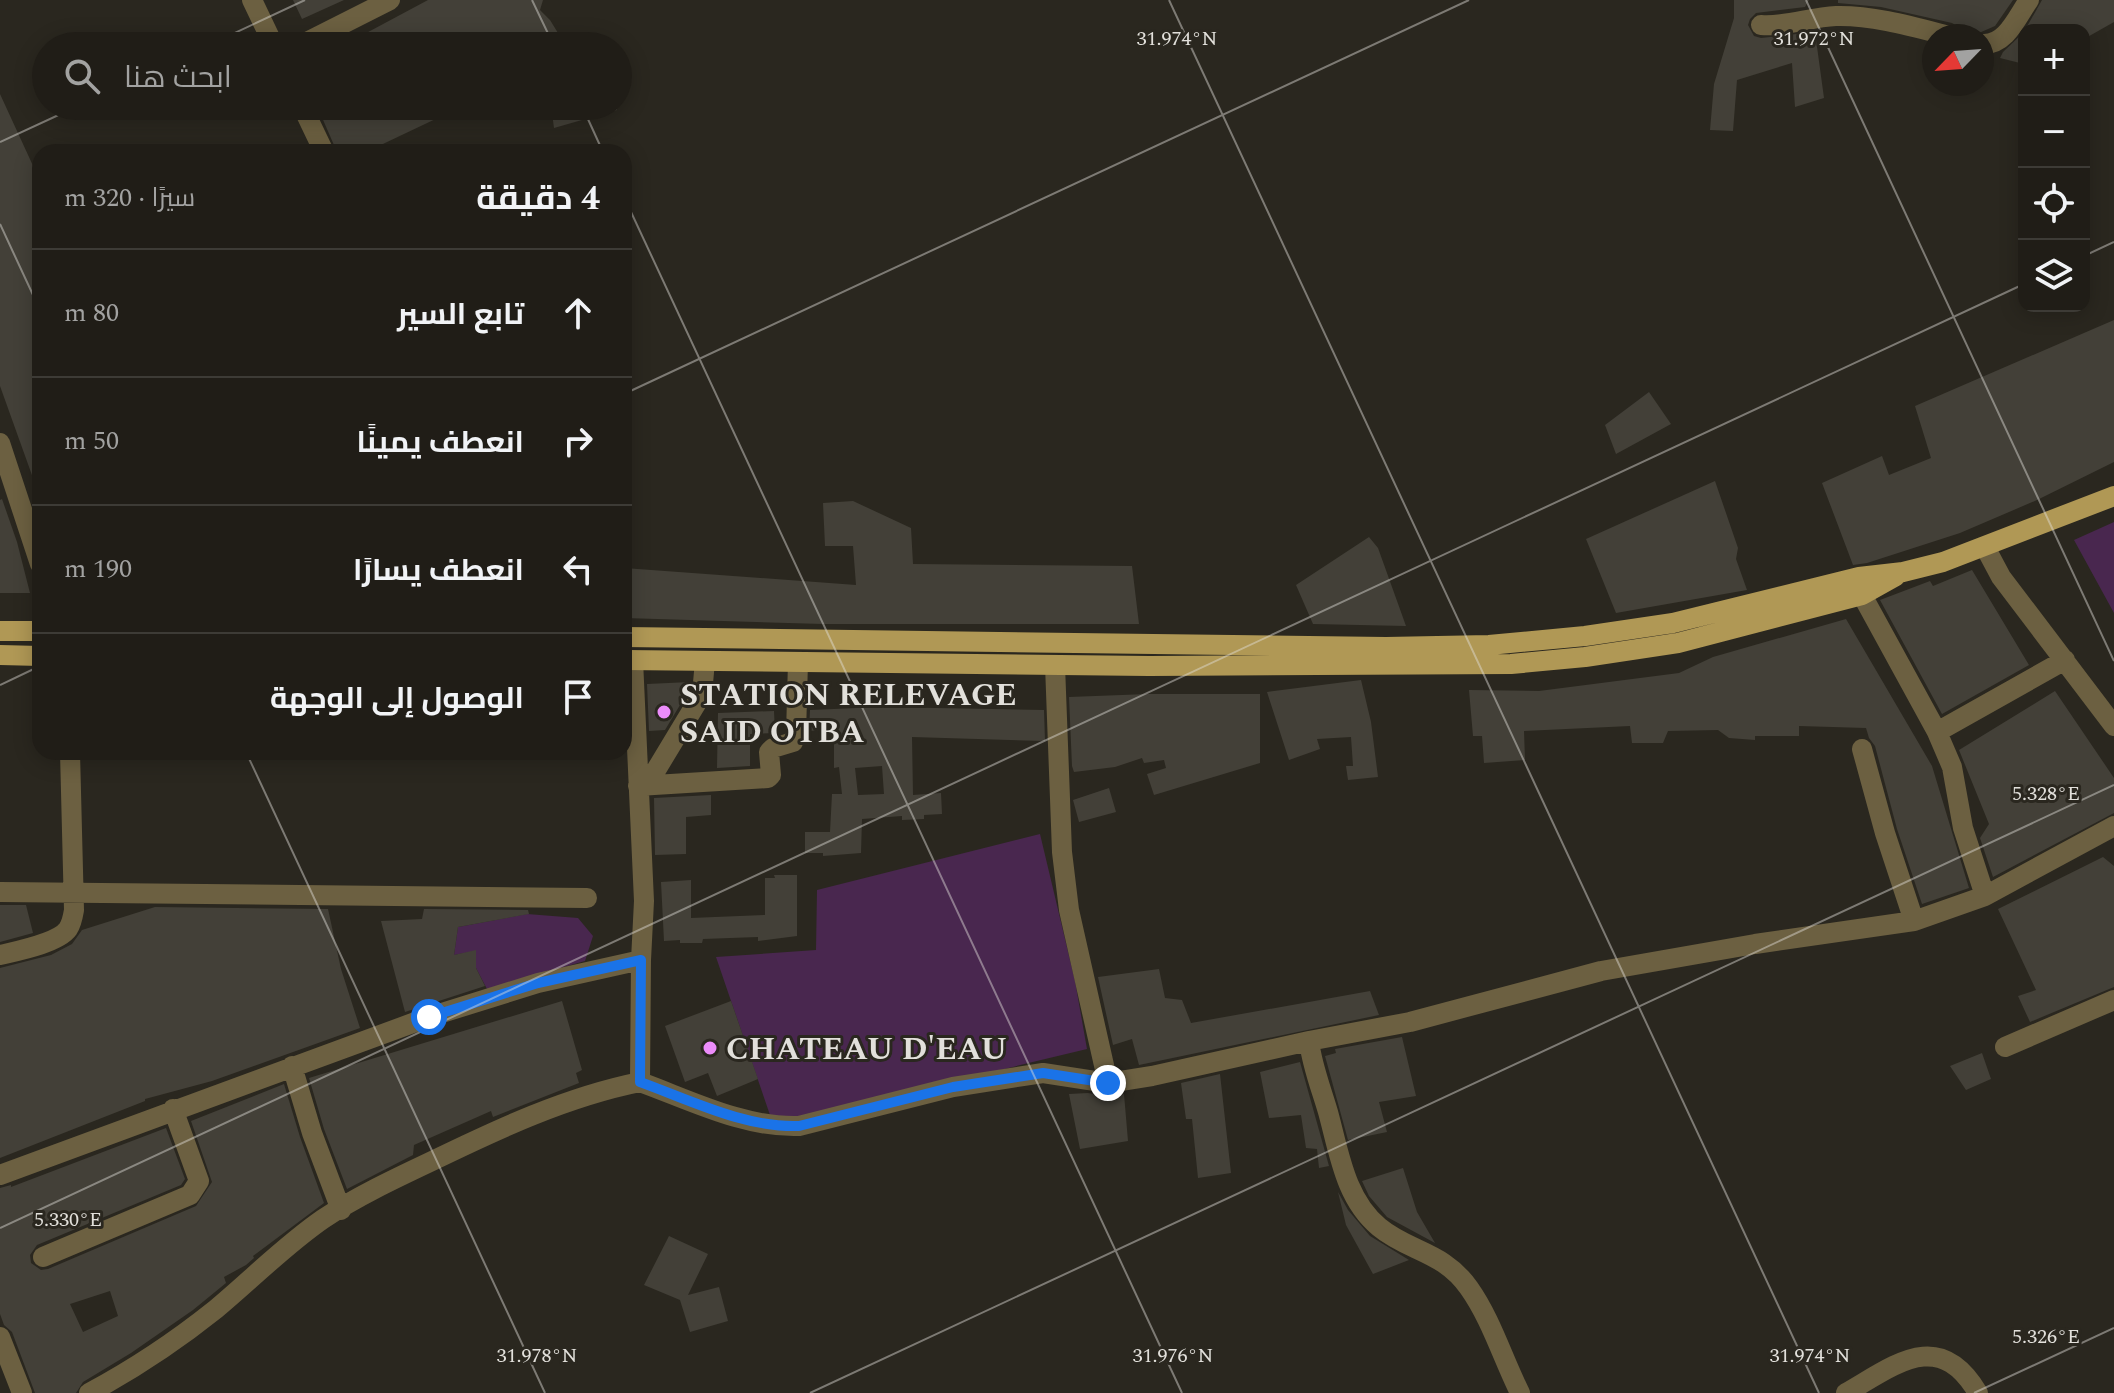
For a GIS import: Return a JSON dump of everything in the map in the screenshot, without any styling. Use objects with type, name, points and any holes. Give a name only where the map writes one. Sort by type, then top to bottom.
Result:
[{"type":"main road","points":[[632,637],[1128,645],[1489,645],[1585,636],[1673,623],[1859,577],[1903,572],[1985,547],[2114,496]]},
{"type":"main road","points":[[632,660],[1055,665],[1511,664],[1678,643],[1862,595],[1903,572]]},
{"type":"main road","points":[[0,631],[32,631]]},
{"type":"main road","points":[[0,655],[32,656]]},
{"type":"street","points":[[252,0],[267,32]]},
{"type":"street","points":[[322,32],[366,6],[390,0]]},
{"type":"street","points":[[1994,44],[2029,0]]},
{"type":"street","points":[[1761,25],[1775,26],[1837,16],[1922,29]]},
{"type":"street","points":[[309,120],[320,144]]},
{"type":"street","points":[[0,443],[32,540]]},
{"type":"street","points":[[1985,547],[2001,577],[2114,726]]},
{"type":"street","points":[[1862,595],[1937,732],[1952,767],[1963,828],[1985,896]]},
{"type":"street","points":[[1937,732],[2065,660]]},
{"type":"street","points":[[642,786],[702,694],[705,661]]},
{"type":"street","points":[[642,786],[768,778],[771,775],[769,752],[773,748],[789,745],[796,734],[798,662]]},
{"type":"street","points":[[1055,665],[1064,867],[1069,910],[1108,1083]]},
{"type":"street","points":[[632,696],[642,786],[644,901],[640,1082]]},
{"type":"street","points":[[1862,749],[1914,921]]},
{"type":"street","points":[[0,955],[31,947],[67,931],[74,910],[70,760]]},
{"type":"street","points":[[89,1393],[144,1362],[216,1308],[325,1218],[396,1178],[554,1106],[603,1089],[640,1082],[725,1113],[778,1127],[799,1126],[953,1087],[1043,1073],[1108,1083],[1152,1076],[1410,1022],[1601,971],[1914,921],[1985,896],[2114,826]]},
{"type":"street","points":[[0,892],[587,898]]},
{"type":"street","points":[[0,1175],[429,1017],[538,983],[641,960]]},
{"type":"street","points":[[2005,1047],[2111,1009]]},
{"type":"street","points":[[1309,1041],[1348,1185],[1362,1211],[1380,1229],[1431,1254],[1469,1288],[1520,1393]]},
{"type":"street","points":[[292,1066],[312,1133],[341,1210]]},
{"type":"street","points":[[43,1257],[190,1195],[199,1181],[173,1109]]},
{"type":"street","points":[[0,1337],[22,1393]]},
{"type":"street","points":[[1846,1393],[1894,1365],[1917,1356],[1934,1355],[1954,1366],[1978,1393]]},
{"type":"shaded area","points":[[2114,522],[2114,613],[2074,540]]},
{"type":"shaded area","points":[[1040,834],[1075,981],[1087,1049],[780,1123],[771,1118],[716,957],[816,950],[817,890]]},
{"type":"shaded area","points":[[527,914],[578,918],[593,936],[585,961],[487,989],[476,968],[476,951],[454,955],[458,927]]},
{"type":"building","points":[[293,0],[344,0],[302,19]]},
{"type":"building","points":[[428,0],[543,0],[540,10],[557,32],[368,32]]},
{"type":"building","points":[[1734,0],[1809,0],[1805,7],[1756,13],[1748,25],[1754,36],[1761,38],[1815,32],[1824,98],[1795,107],[1792,63],[1737,80],[1733,131],[1710,130],[1714,84],[1734,18]]},
{"type":"building","points":[[1838,0],[2013,0],[1994,26],[1994,24],[1954,24],[1881,7],[1838,3]]},
{"type":"building","points":[[2042,0],[2114,0],[2114,22],[2090,36],[2090,24],[2028,24]]},
{"type":"building","points":[[2018,38],[2018,62],[2000,58]]},
{"type":"building","points":[[0,94],[32,164],[32,475],[0,386]]},
{"type":"building","points":[[323,120],[433,120],[383,144],[334,144]]},
{"type":"building","points":[[553,120],[582,120],[554,128]]},
{"type":"building","points":[[2114,320],[2114,462],[1960,533],[1853,565],[1822,483],[1882,456],[1889,475],[1931,458],[1915,406]]},
{"type":"building","points":[[1649,392],[1671,424],[1616,454],[1605,425]]},
{"type":"building","points":[[1715,481],[1738,548],[1736,559],[1747,590],[1616,613],[1586,539]]},
{"type":"building","points":[[2,499],[17,542],[30,593],[0,593]]},
{"type":"building","points":[[853,501],[911,528],[913,564],[1132,566],[1139,624],[823,624],[632,618],[632,569],[856,585],[853,546],[825,546],[823,503]]},
{"type":"building","points":[[1369,537],[1378,548],[1406,626],[1313,624],[1296,585]]},
{"type":"building","points":[[1972,570],[2029,665],[1942,714],[1880,600],[1930,581],[1933,586]]},
{"type":"building","points":[[1846,619],[1932,766],[1969,888],[1922,904],[1897,829],[1875,746],[1866,728],[1799,726],[1799,736],[1755,736],[1755,740],[1729,738],[1718,730],[1668,731],[1663,743],[1632,743],[1630,726],[1524,731],[1525,760],[1484,763],[1482,736],[1473,736],[1469,690],[1539,691],[1679,673],[1713,657]]},
{"type":"building","points":[[1361,680],[1371,722],[1378,777],[1348,780],[1346,766],[1353,766],[1351,737],[1317,739],[1320,749],[1289,760],[1267,692]]},
{"type":"building","name":"STATION RELEVAGE SAID OTBA","points":[[690,682],[689,690],[665,730],[649,731],[647,684]]},
{"type":"building","points":[[2055,691],[2114,778],[2114,813],[1993,877],[1980,838],[1989,824],[1959,750]]},
{"type":"building","points":[[1260,694],[1260,763],[1154,795],[1147,774],[1166,768],[1164,760],[1144,763],[1142,758],[1115,767],[1074,772],[1069,697]]},
{"type":"building","points":[[881,707],[1044,710],[1045,741],[912,737],[913,795],[941,793],[942,814],[924,815],[924,819],[902,820],[902,816],[862,819],[861,853],[823,856],[823,853],[805,853],[805,832],[830,832],[832,794],[842,794],[839,767],[834,768],[834,729],[809,731],[810,710]],"holes":[[[882,766],[884,794],[858,795],[855,768]]]},
{"type":"building","points":[[774,711],[775,733],[750,734],[750,766],[717,768],[718,713]]},
{"type":"building","points":[[1109,788],[1116,812],[1079,822],[1073,800]]},
{"type":"building","points":[[711,795],[711,815],[686,817],[686,854],[655,855],[654,798]]},
{"type":"building","points":[[2103,857],[2114,866],[2114,987],[2030,1022],[2018,996],[2036,990],[1998,909]]},
{"type":"building","points":[[774,875],[797,875],[797,936],[758,941],[758,937],[703,939],[702,943],[664,941],[661,882],[691,880],[691,918],[765,915],[765,878],[775,878]]},
{"type":"building","points":[[0,905],[26,905],[33,933],[0,942]]},
{"type":"building","points":[[155,907],[328,909],[341,969],[360,1028],[212,1081],[145,1099],[0,1158],[0,968],[51,955],[72,944],[82,930]]},
{"type":"building","points":[[424,909],[528,910],[529,914],[458,927],[454,955],[476,950],[476,968],[485,986],[405,1012],[381,921],[422,919]]},
{"type":"building","points":[[1159,969],[1165,998],[1182,1000],[1191,1023],[1370,991],[1379,1015],[1139,1065],[1132,1039],[1113,1045],[1098,977]]},
{"type":"building","points":[[562,1001],[582,1070],[576,1073],[579,1083],[493,1117],[491,1111],[414,1145],[413,1155],[347,1189],[309,1078]]},
{"type":"building","name":"CHATEAU D'EAU","points":[[731,1001],[758,1079],[717,1096],[708,1073],[685,1082],[665,1026]]},
{"type":"building","points":[[1402,1037],[1416,1096],[1379,1102],[1387,1132],[1348,1140],[1325,1056],[1336,1053],[1335,1049]]},
{"type":"building","points":[[1982,1053],[1991,1079],[1966,1090],[1950,1066]]},
{"type":"building","points":[[1300,1062],[1329,1166],[1319,1168],[1317,1149],[1306,1148],[1301,1115],[1269,1118],[1260,1072]]},
{"type":"building","points":[[1220,1074],[1231,1173],[1198,1178],[1192,1119],[1186,1119],[1181,1083]]},
{"type":"building","points":[[284,1084],[324,1203],[253,1256],[246,1265],[224,1277],[226,1283],[193,1310],[83,1382],[76,1393],[35,1393],[12,1332],[4,1325],[0,1314],[0,1188],[11,1187],[166,1128],[185,1179],[181,1185],[37,1245],[30,1255],[31,1263],[41,1270],[48,1269],[196,1206],[212,1182],[191,1121]],"holes":[[[110,1291],[118,1316],[83,1332],[70,1304]]]},
{"type":"building","points":[[1069,1094],[1106,1096],[1124,1094],[1128,1141],[1080,1149]]},
{"type":"building","points":[[1403,1168],[1417,1212],[1435,1243],[1387,1217],[1369,1196],[1362,1181]]},
{"type":"building","points":[[1338,1192],[1348,1210],[1370,1236],[1409,1260],[1373,1274],[1346,1225]]},
{"type":"building","points":[[669,1236],[708,1254],[688,1295],[719,1287],[728,1321],[690,1332],[680,1300],[644,1285]]},
{"type":"place","name":"STATION RELEVAGE SAID OTBA","points":[[664,712]]},
{"type":"place","name":"CHATEAU D'EAU","points":[[710,1048]]},
{"type":"route","points":[[429,1017],[538,983],[641,960],[640,1082],[758,1123],[778,1127],[799,1126],[953,1087],[1043,1073],[1108,1083]]}]
